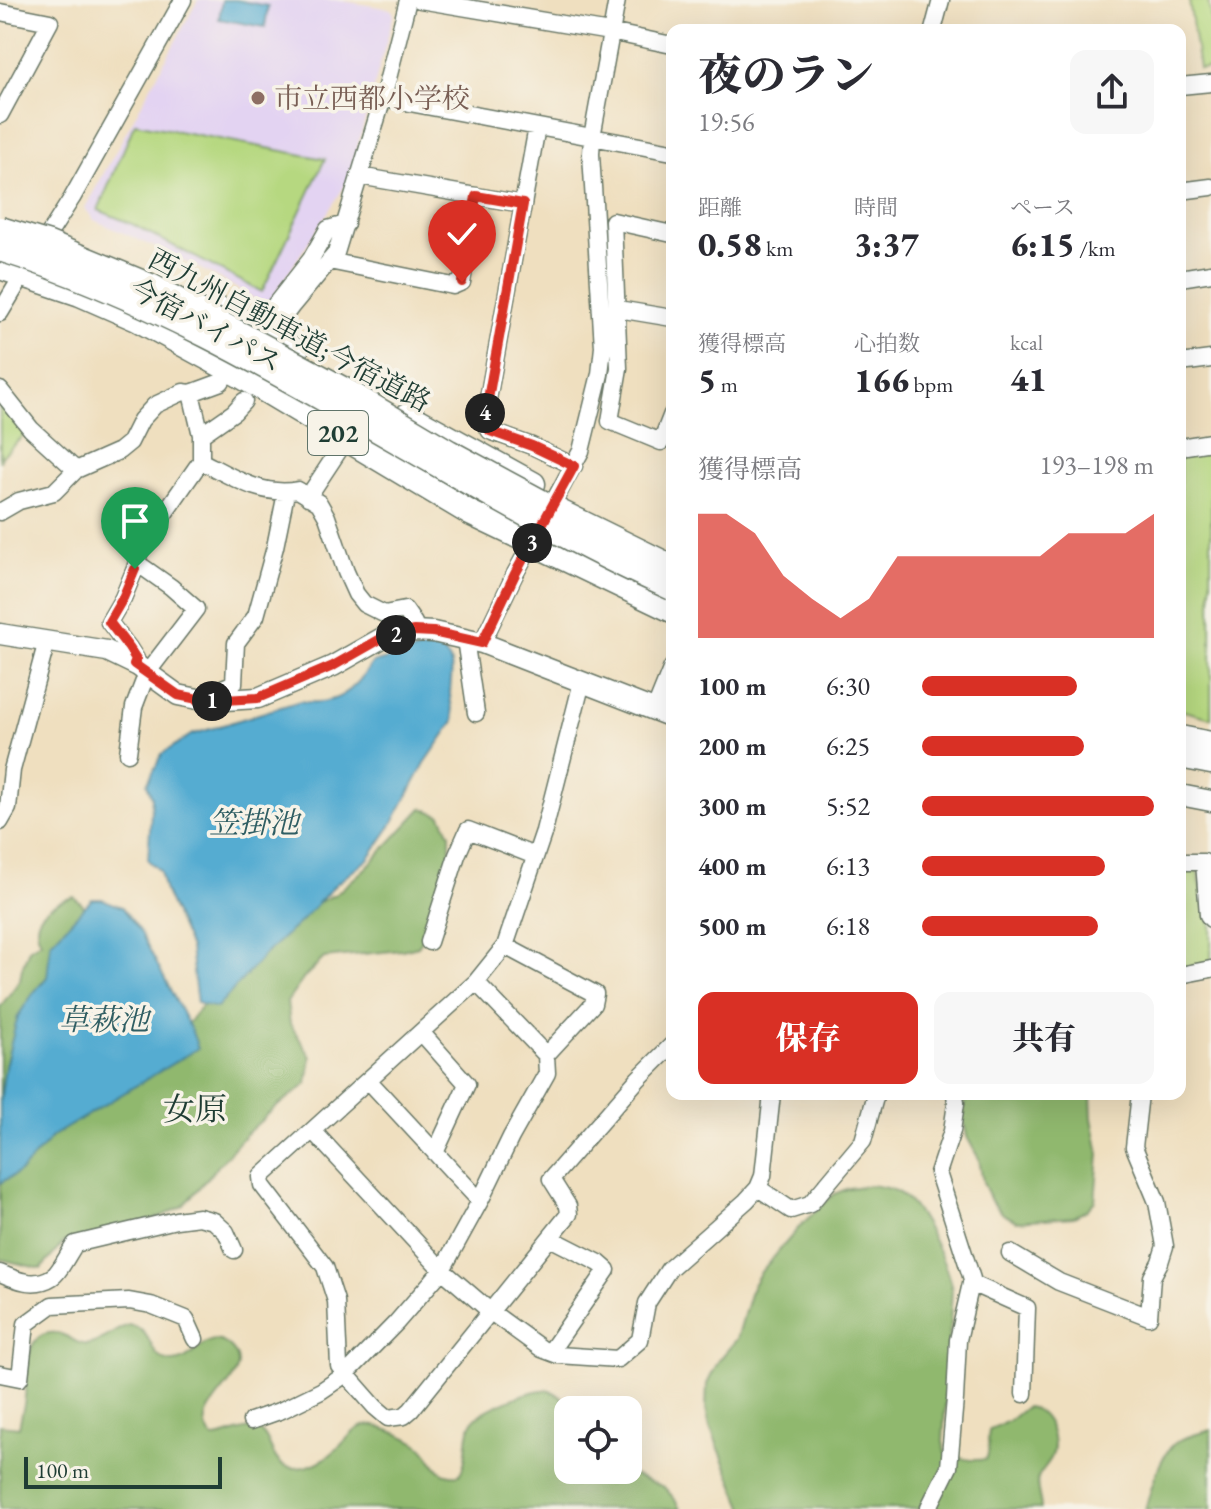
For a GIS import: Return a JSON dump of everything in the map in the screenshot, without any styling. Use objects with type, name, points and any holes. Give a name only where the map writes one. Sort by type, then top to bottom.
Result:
[{"type":"highway","name":"今宿バイパス","points":[[0,218],[170,283],[265,330],[566,502],[666,552]]},
{"type":"highway","name":"西九州自動車道;今宿道路","points":[[0,229],[94,261],[167,294],[350,393],[449,452],[666,564]]},
{"type":"highway","name":"西九州自動車道;今宿道路","points":[[0,249],[86,279],[185,325],[555,531],[666,585]]},
{"type":"highway","name":"今宿バイパス","points":[[12,270],[80,294],[137,319],[347,438],[470,513],[666,607]]},
{"type":"highway","points":[[1186,729],[1211,734]]},
{"type":"highway","points":[[1186,739],[1211,744]]},
{"type":"highway","points":[[1186,757],[1211,762]]},
{"type":"highway","points":[[1186,773],[1211,777]]},
{"type":"main road","points":[[0,634],[107,651],[140,668],[178,695],[208,701],[258,698],[333,666],[384,637],[414,631],[433,632],[473,641],[664,713]]},
{"type":"main road","points":[[1186,796],[1211,801]]},
{"type":"street","points":[[0,313],[12,270],[48,235],[72,198],[183,0]]},
{"type":"street","points":[[265,330],[291,307],[336,253],[383,98],[408,0]]},
{"type":"street","points":[[420,0],[666,44]]},
{"type":"street","points":[[476,713],[473,641],[515,574],[581,451],[600,374],[603,347],[591,154],[617,0]]},
{"type":"street","points":[[935,24],[941,0]]},
{"type":"street","points":[[0,12],[50,22],[7,90],[0,115]]},
{"type":"street","points":[[1186,85],[1211,83]]},
{"type":"street","points":[[383,98],[666,151]]},
{"type":"street","points":[[537,127],[484,421],[490,431],[532,446],[570,472]]},
{"type":"street","points":[[359,176],[523,204]]},
{"type":"street","points":[[1186,190],[1211,187]]},
{"type":"street","points":[[329,261],[453,286],[462,282],[476,196]]},
{"type":"street","points":[[666,233],[613,221],[619,368],[610,421],[661,442],[666,429]]},
{"type":"street","points":[[265,330],[328,229],[346,224]]},
{"type":"street","points":[[1186,277],[1211,273]]},
{"type":"street","points":[[618,309],[666,317]]},
{"type":"street","points":[[1186,362],[1211,359]]},
{"type":"street","points":[[0,512],[19,501],[54,492],[76,470],[119,451],[130,442],[141,420],[155,405],[183,392],[191,393],[221,382],[229,370]]},
{"type":"street","points":[[0,390],[31,429],[76,470]]},
{"type":"street","points":[[128,753],[140,668],[109,622],[123,598],[141,547],[201,461],[201,435],[191,393]]},
{"type":"street","points":[[201,435],[234,412],[244,401]]},
{"type":"street","points":[[308,497],[347,438]]},
{"type":"street","points":[[1186,446],[1211,442]]},
{"type":"street","points":[[201,461],[258,489],[286,493],[298,490],[319,503],[356,594],[364,604],[384,614],[405,610],[414,623],[414,631]]},
{"type":"street","points":[[197,699],[234,683],[236,643],[256,616],[286,493]]},
{"type":"street","points":[[137,563],[196,609],[140,668]]},
{"type":"street","points":[[0,822],[8,808],[12,770],[47,641]]},
{"type":"street","points":[[582,682],[544,831],[505,946],[476,982],[261,1177],[262,1185],[325,1267],[336,1301],[339,1366],[388,1418],[404,1416],[569,1214],[568,1206],[551,1179],[666,1051]]},
{"type":"street","points":[[429,942],[468,830],[535,856]]},
{"type":"street","points":[[1186,862],[1204,862],[1208,915],[1211,919]]},
{"type":"street","points":[[505,946],[595,994],[593,1004],[546,1055]]},
{"type":"street","points":[[1186,974],[1211,969]]},
{"type":"street","points":[[251,1421],[321,1391],[346,1374],[442,1270],[547,1073],[546,1055],[476,982]]},
{"type":"street","points":[[421,1032],[467,1084],[435,1153]]},
{"type":"street","points":[[368,1080],[480,1201]]},
{"type":"street","points":[[313,1131],[442,1270],[491,1312],[542,1349],[558,1355],[618,1359],[640,1340],[647,1303],[669,1269],[758,1188],[763,1176],[771,1100]]},
{"type":"street","points":[[758,1188],[791,1210],[810,1204],[863,1141],[874,1100]]},
{"type":"street","points":[[929,1507],[949,1467],[958,1340],[972,1279],[938,1173],[952,1131],[956,1100]]},
{"type":"street","points":[[1010,1253],[1059,1282],[1149,1317],[1152,1277],[1165,1246],[1157,1202],[1134,1147],[1139,1100]]},
{"type":"street","points":[[0,1273],[20,1282],[53,1277],[75,1244],[199,1217],[214,1221],[226,1232],[234,1250]]},
{"type":"street","points":[[550,1238],[607,1270],[550,1352]]},
{"type":"street","points":[[971,1283],[1027,1308],[1024,1394]]},
{"type":"street","points":[[0,1374],[20,1378],[26,1324],[52,1305],[129,1301],[151,1305],[186,1319],[195,1339]]},
{"type":"shaded area","name":"市立西都小学校","points":[[198,0],[338,0],[391,9],[394,14],[348,181],[267,306],[221,279],[94,220],[85,208]]},
{"type":"green space","points":[[1189,0],[1208,0],[1211,68],[1199,69]]},
{"type":"green space","points":[[135,123],[325,159],[262,292],[130,223],[98,210]]},
{"type":"green space","points":[[0,390],[31,429],[2,456],[0,462]]},
{"type":"green space","points":[[1211,447],[1211,718],[1186,712],[1186,450]]},
{"type":"green space","points":[[422,808],[441,815],[450,834],[450,859],[434,922],[418,946],[324,958],[304,978],[287,1002],[290,1024],[311,1057],[307,1084],[245,1135],[183,1206],[118,1232],[64,1242],[41,1269],[0,1259],[0,1174],[53,1128],[164,1054],[217,990],[299,912],[336,894],[367,867]]},
{"type":"green space","points":[[1196,867],[1211,926],[1211,964],[1186,968],[1186,868]]},
{"type":"green space","points":[[74,897],[90,911],[0,1136],[0,1007],[20,980],[29,949],[41,941],[37,924],[40,917],[58,902]]},
{"type":"green space","points":[[964,1100],[1091,1100],[1099,1154],[1095,1201],[1074,1217],[1016,1221],[1003,1214],[991,1201],[983,1182],[979,1159],[967,1137],[963,1118]]},
{"type":"green space","points":[[872,1185],[897,1192],[915,1209],[938,1250],[952,1289],[943,1442],[946,1454],[971,1460],[986,1459],[990,1429],[1009,1421],[1026,1407],[1033,1409],[1045,1418],[1054,1441],[1052,1456],[1037,1482],[1041,1509],[744,1509],[710,1427],[706,1409],[707,1384],[719,1360],[737,1339],[752,1287],[760,1273],[802,1224],[834,1194]]},
{"type":"green space","points":[[129,1325],[138,1328],[144,1332],[158,1356],[172,1362],[180,1361],[214,1340],[231,1348],[238,1364],[236,1373],[209,1410],[207,1429],[213,1438],[249,1429],[261,1432],[284,1466],[294,1468],[316,1463],[332,1453],[356,1430],[372,1425],[414,1441],[444,1473],[459,1475],[470,1427],[478,1416],[520,1396],[548,1390],[559,1396],[554,1396],[554,1484],[642,1484],[642,1478],[664,1487],[680,1509],[0,1509],[0,1425],[19,1427],[32,1346],[45,1334],[56,1333],[81,1344],[90,1344]]},
{"type":"green space","points":[[1211,1430],[1211,1509],[1145,1509],[1157,1471],[1167,1452],[1180,1440]]},
{"type":"water","points":[[222,0],[268,6],[265,27],[219,19]]},
{"type":"water","name":"笠掛池","points":[[434,646],[450,661],[454,721],[425,763],[391,826],[368,859],[336,884],[265,954],[217,1008],[197,1003],[190,948],[165,892],[160,871],[148,860],[152,797],[147,784],[162,754],[191,735],[300,701],[333,699],[351,689],[372,663]]},
{"type":"water","name":"草萩池","points":[[92,899],[102,899],[122,907],[140,931],[198,1048],[53,1136],[20,1172],[0,1183],[0,1102],[5,1066],[18,1016],[47,977],[51,942]]},
{"type":"place","name":"市立西都小学校","points":[[258,98]]},
{"type":"district","name":"女原","points":[[195,1109]]},
{"type":"route","points":[[135,569],[109,622],[136,659],[134,664],[178,695],[208,701],[258,698],[333,666],[384,637],[414,631],[482,643],[515,574],[574,466],[490,431],[484,421],[523,204],[476,196],[462,282]]}]
